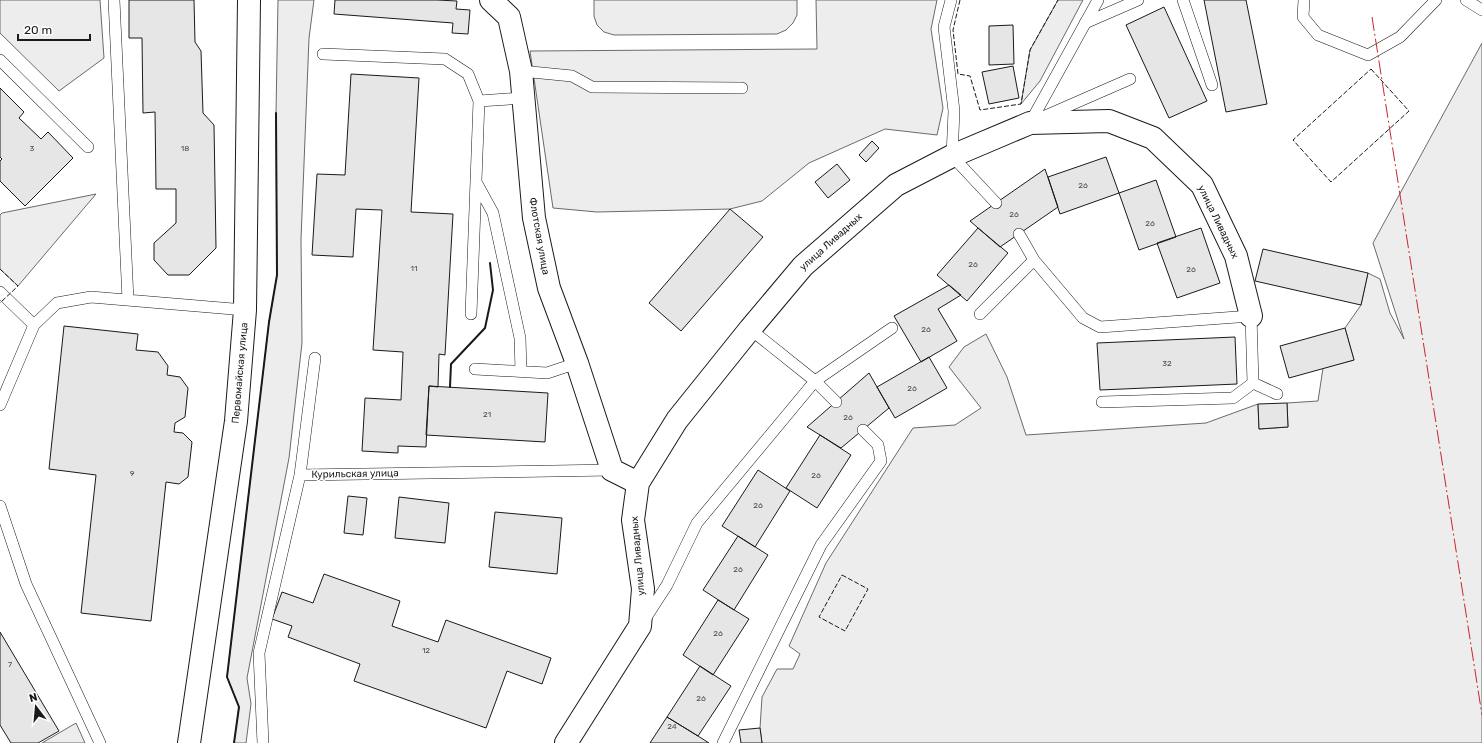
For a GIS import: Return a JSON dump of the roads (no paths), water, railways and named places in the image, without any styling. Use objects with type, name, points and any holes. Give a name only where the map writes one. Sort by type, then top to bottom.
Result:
[{"type":"street","name":"Первомайская улица","points":[[189,743],[236,421],[245,310],[249,0]]},
{"type":"street","name":"Флотская улица","points":[[491,0],[509,17],[520,71],[534,218],[549,288],[577,362],[612,470]]},
{"type":"street","name":"улица Ливадных","points":[[566,743],[640,626],[643,589],[633,520],[638,483],[677,420],[803,266],[896,185],[952,156],[1030,123],[1109,121],[1153,138],[1202,185],[1236,256],[1251,316]]},
{"type":"street","points":[[612,470],[638,483]]},
{"type":"lane","points":[[114,0],[128,300]]},
{"type":"lane","points":[[951,0],[944,27],[954,111],[952,156],[996,203]]},
{"type":"lane","points":[[1030,123],[1098,0]]},
{"type":"lane","points":[[1085,23],[1138,0]]},
{"type":"lane","points":[[1183,0],[1212,85]]},
{"type":"lane","points":[[1304,0],[1303,17],[1318,35],[1368,55],[1400,37],[1436,0]]},
{"type":"lane","points":[[1466,0],[1482,10]]},
{"type":"lane","points":[[322,54],[445,59],[468,74],[479,101],[471,314]]},
{"type":"lane","points":[[0,60],[88,147]]},
{"type":"lane","points":[[520,71],[572,76],[592,87],[742,88]]},
{"type":"lane","points":[[1030,123],[1130,78]]},
{"type":"lane","points":[[479,101],[523,98]]},
{"type":"lane","points":[[476,182],[493,213],[520,338],[521,371]]},
{"type":"lane","points":[[1019,234],[1034,260],[1083,318],[1100,327],[1251,316],[1253,383]]},
{"type":"lane","points":[[980,314],[1034,260]]},
{"type":"lane","points":[[0,292],[34,325]]},
{"type":"lane","points":[[0,405],[34,325],[57,304],[91,297],[245,310]]},
{"type":"lane","points":[[640,626],[667,585],[697,523],[815,381],[892,328]]},
{"type":"lane","points":[[750,329],[815,381],[836,402]]},
{"type":"lane","points":[[300,475],[315,358]]},
{"type":"lane","points":[[475,369],[547,373],[577,362]]},
{"type":"lane","points":[[1253,383],[1277,394]]},
{"type":"lane","points":[[1102,402],[1233,398],[1253,383]]},
{"type":"lane","points":[[723,743],[821,545],[881,461],[878,445],[863,430]]},
{"type":"lane","name":"Курильская улица","points":[[263,743],[259,653],[300,475],[612,470]]},
{"type":"lane","points":[[0,506],[26,584],[100,743]]}]
